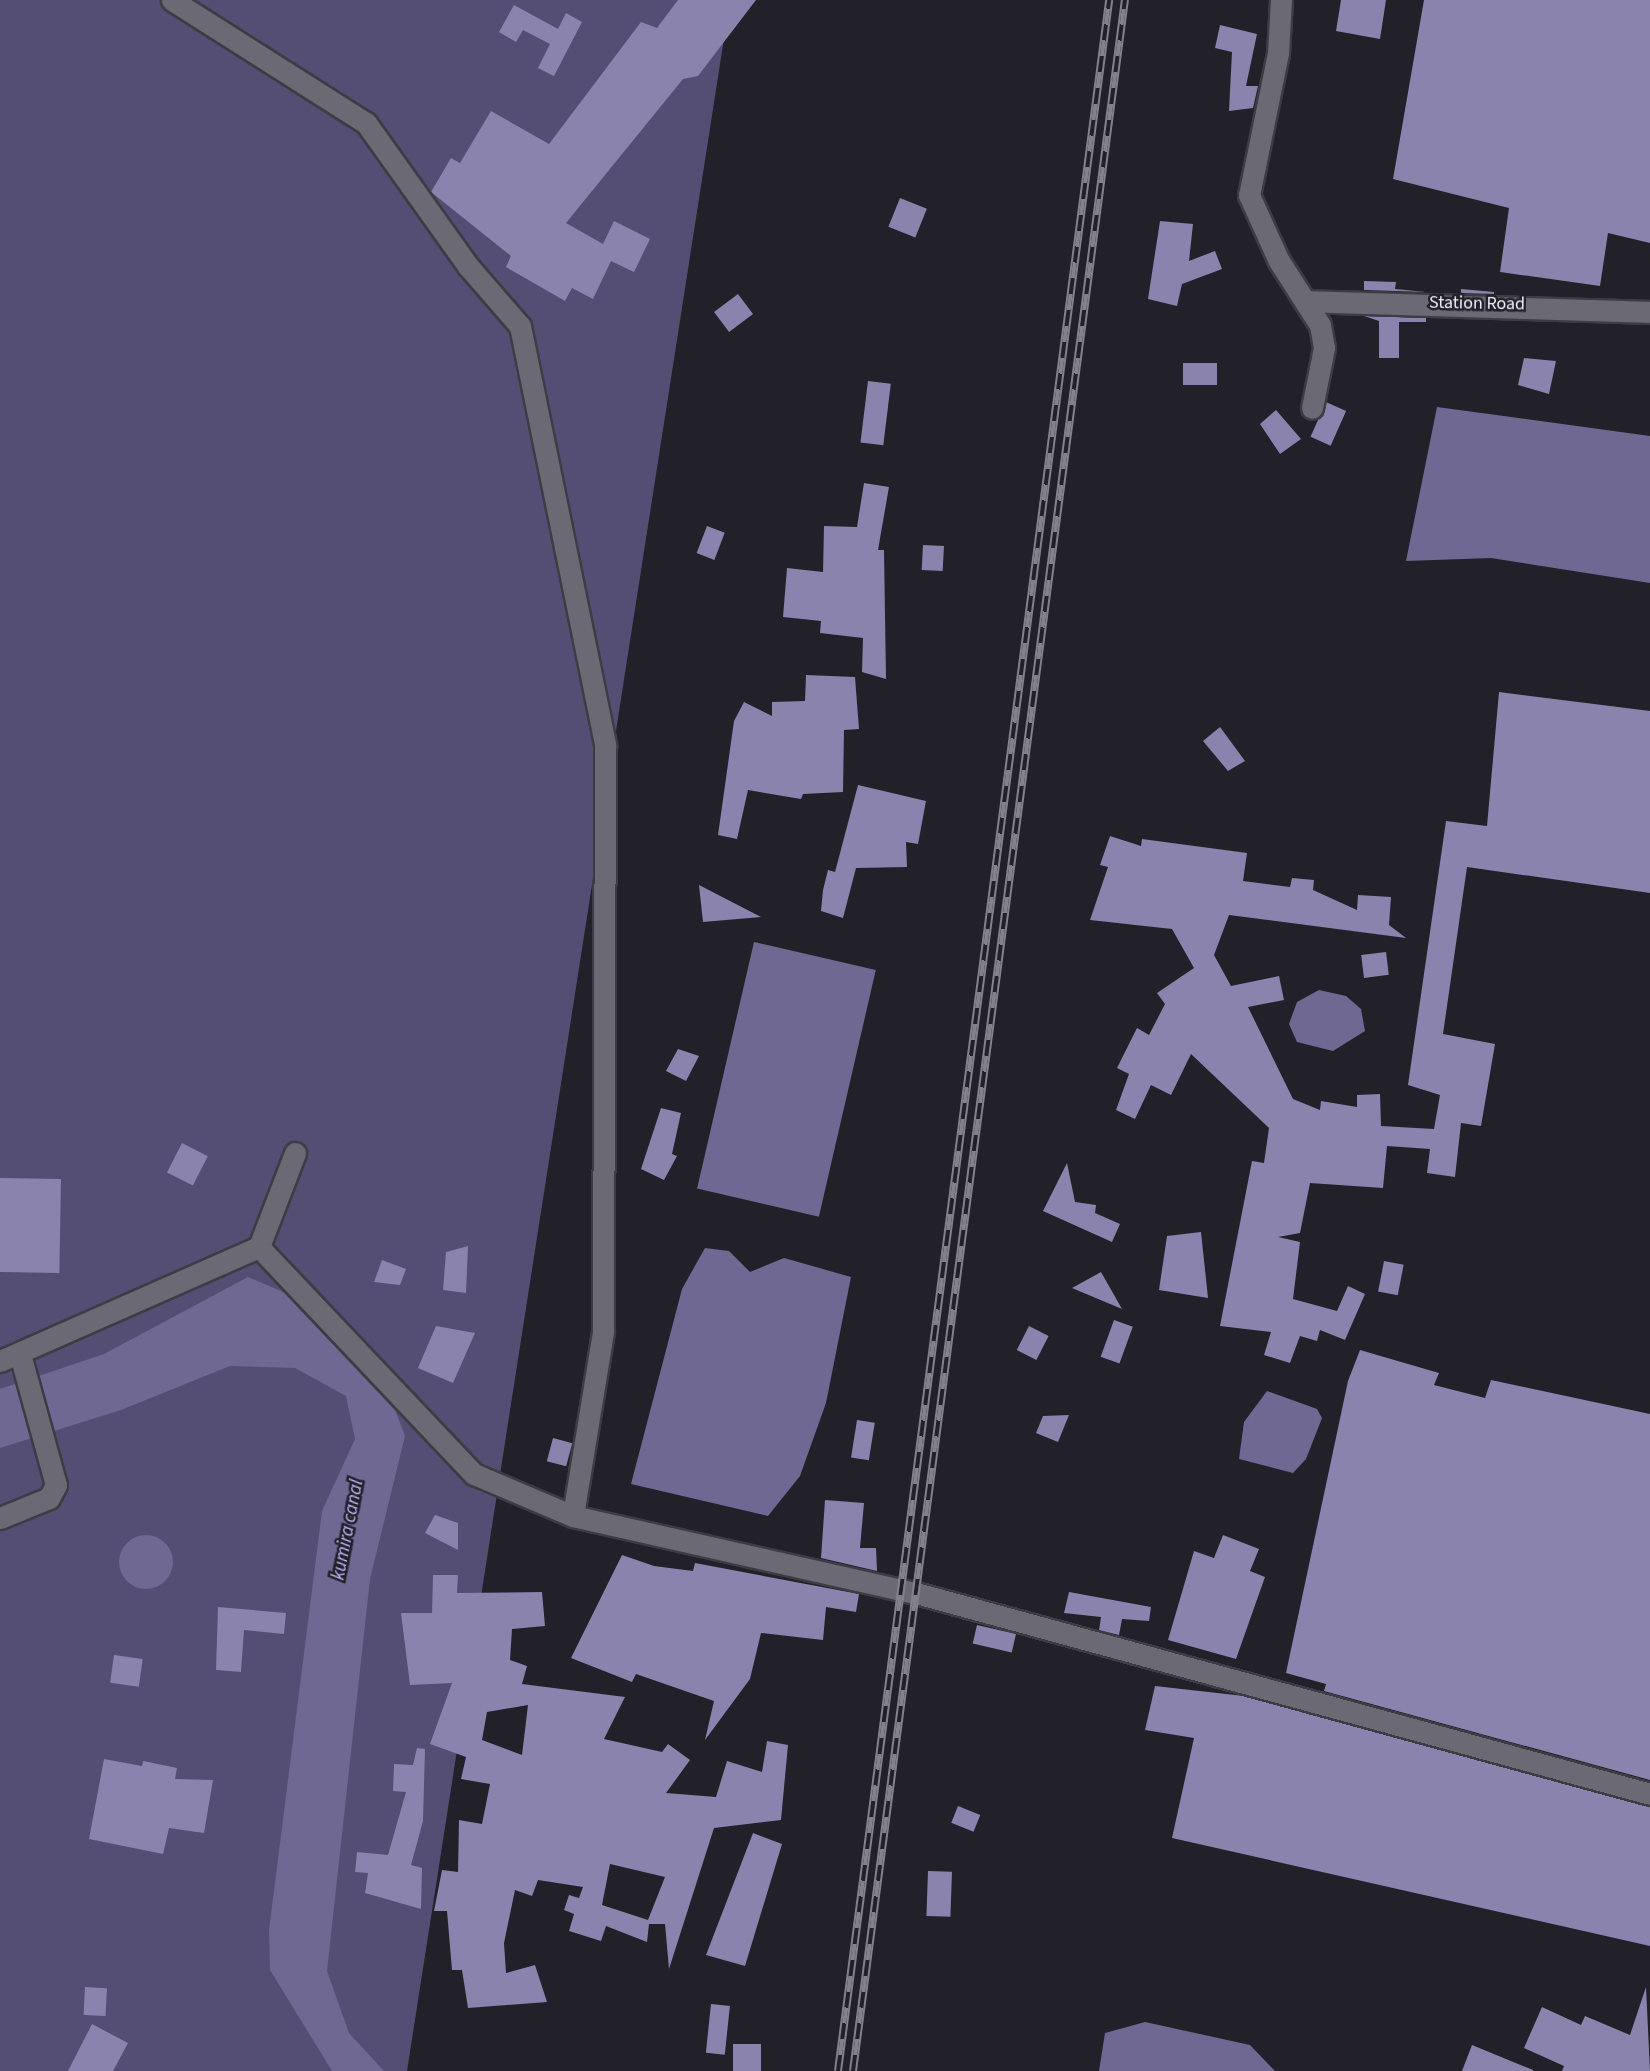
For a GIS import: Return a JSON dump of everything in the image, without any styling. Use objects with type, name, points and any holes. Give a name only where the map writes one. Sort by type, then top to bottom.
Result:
[{"type":"street","points":[[172,0],[366,123],[468,266],[520,326],[605,745],[603,1332],[573,1516]]},
{"type":"street","points":[[1280,0],[1278,53],[1250,195],[1305,301],[1325,348],[1312,408]]},
{"type":"street","name":"Station Road","points":[[1305,301],[1650,312]]},
{"type":"street","points":[[0,1518],[49,1498],[55,1473],[15,1363],[259,1247],[295,1153]]},
{"type":"street","points":[[259,1247],[474,1474],[573,1516],[916,1593],[1650,1794]]},
{"type":"shaded area","points":[[0,0],[730,0],[407,2071],[0,2071]]},
{"type":"water","points":[[1437,407],[1650,436],[1650,583],[1491,558],[1406,561]]},
{"type":"water","points":[[754,942],[876,970],[819,1217],[697,1189]]},
{"type":"water","points":[[1319,990],[1346,996],[1361,1009],[1365,1031],[1333,1051],[1297,1042],[1289,1024],[1297,1002]]},
{"type":"water","points":[[705,1248],[729,1251],[750,1272],[784,1258],[851,1277],[826,1403],[800,1476],[768,1516],[631,1484],[682,1289]]},
{"type":"water","name":"kumira canal","points":[[248,1277],[288,1294],[391,1399],[405,1436],[370,1579],[327,1971],[349,2033],[384,2071],[332,2071],[270,1970],[269,1930],[322,1511],[355,1439],[346,1396],[295,1368],[230,1366],[121,1410],[0,1448],[0,1389],[104,1354]]},
{"type":"water","points":[[1267,1391],[1317,1409],[1322,1418],[1306,1459],[1293,1473],[1239,1459],[1244,1422]]},
{"type":"water","points":[[146,1535],[165,1543],[173,1562],[165,1581],[146,1589],[127,1581],[119,1562],[127,1543]]},
{"type":"water","points":[[1145,2022],[1250,2045],[1275,2071],[1099,2071],[1105,2033]]},
{"type":"building","points":[[678,0],[756,0],[698,76],[683,79],[566,223],[603,244],[614,221],[650,239],[634,272],[611,261],[593,299],[572,288],[565,301],[506,267],[511,256],[431,192],[451,158],[460,163],[491,111],[549,144],[641,22],[657,28]]},
{"type":"building","points":[[1341,0],[1386,0],[1380,39],[1336,31]]},
{"type":"building","points":[[1424,0],[1650,0],[1650,243],[1608,233],[1600,286],[1500,272],[1509,208],[1393,179]]},
{"type":"building","points":[[514,5],[558,29],[566,13],[582,22],[554,76],[538,68],[550,44],[523,30],[516,42],[499,32]]},
{"type":"building","points":[[1220,25],[1257,34],[1246,86],[1258,86],[1253,108],[1229,111],[1232,52],[1215,48]]},
{"type":"building","points":[[900,198],[927,209],[915,238],[888,227]]},
{"type":"building","points":[[1160,221],[1193,224],[1189,261],[1215,251],[1222,269],[1182,284],[1177,306],[1148,299]]},
{"type":"building","points":[[1364,281],[1396,282],[1395,289],[1426,292],[1364,290]]},
{"type":"building","points":[[1461,289],[1494,292],[1494,294],[1461,293]]},
{"type":"building","points":[[738,294],[753,314],[729,332],[714,312]]},
{"type":"building","points":[[1364,316],[1426,318],[1426,322],[1399,322],[1399,358],[1379,358],[1379,321]]},
{"type":"building","points":[[1524,358],[1556,361],[1549,394],[1518,385]]},
{"type":"building","points":[[1183,363],[1217,363],[1217,385],[1183,385]]},
{"type":"building","points":[[868,381],[891,384],[883,445],[860,443]]},
{"type":"building","points":[[1326,402],[1346,411],[1331,446],[1311,437]]},
{"type":"building","points":[[1276,410],[1301,439],[1280,454],[1260,424]]},
{"type":"building","points":[[864,483],[889,487],[878,550],[884,550],[886,679],[862,672],[863,638],[820,633],[821,621],[783,617],[787,568],[823,572],[824,526],[857,527]]},
{"type":"building","points":[[707,526],[725,533],[714,560],[697,553]]},
{"type":"building","points":[[923,545],[944,546],[943,571],[922,570]]},
{"type":"building","points":[[806,675],[855,677],[859,729],[844,730],[843,792],[803,794],[801,799],[748,790],[737,839],[718,835],[734,721],[744,702],[772,716],[772,702],[805,701]]},
{"type":"building","points":[[1499,692],[1650,711],[1650,893],[1467,867],[1443,1034],[1495,1044],[1481,1126],[1461,1123],[1455,1177],[1427,1173],[1430,1149],[1387,1146],[1383,1188],[1310,1183],[1300,1233],[1278,1237],[1300,1242],[1293,1299],[1337,1311],[1348,1286],[1365,1294],[1345,1340],[1320,1330],[1317,1341],[1300,1336],[1290,1363],[1264,1355],[1271,1332],[1220,1326],[1252,1161],[1264,1163],[1269,1128],[1191,1054],[1171,1095],[1151,1085],[1135,1119],[1116,1110],[1129,1074],[1117,1068],[1137,1028],[1149,1035],[1165,1004],[1157,993],[1194,968],[1172,929],[1090,920],[1108,867],[1100,865],[1110,836],[1141,846],[1142,839],[1247,853],[1243,881],[1290,887],[1292,878],[1314,880],[1313,890],[1357,910],[1358,895],[1391,897],[1389,925],[1406,938],[1229,915],[1214,955],[1231,986],[1279,976],[1284,1000],[1248,1007],[1293,1099],[1320,1110],[1321,1101],[1357,1107],[1357,1095],[1380,1094],[1381,1126],[1434,1129],[1440,1095],[1408,1085],[1446,821],[1487,826]]},
{"type":"building","points":[[1220,727],[1245,761],[1228,771],[1203,741]]},
{"type":"building","points":[[858,785],[926,801],[918,844],[906,842],[907,867],[856,868],[843,918],[821,911],[823,890],[828,870],[835,872]]},
{"type":"building","points":[[699,885],[761,917],[703,922]]},
{"type":"building","points":[[1386,952],[1389,975],[1364,978],[1361,955]]},
{"type":"building","points":[[678,1049],[699,1056],[686,1081],[666,1071]]},
{"type":"building","points":[[661,1108],[681,1113],[672,1154],[677,1156],[664,1180],[641,1169]]},
{"type":"building","points":[[182,1143],[208,1156],[193,1186],[167,1172]]},
{"type":"building","points":[[1067,1163],[1075,1202],[1096,1205],[1095,1213],[1120,1224],[1112,1242],[1043,1211]]},
{"type":"building","points":[[0,1178],[61,1179],[59,1273],[0,1272]]},
{"type":"building","points":[[1201,1232],[1208,1298],[1159,1290],[1167,1236]]},
{"type":"building","points":[[468,1246],[466,1293],[443,1290],[446,1252]]},
{"type":"building","points":[[382,1260],[406,1269],[400,1285],[374,1282]]},
{"type":"building","points":[[1384,1261],[1404,1265],[1398,1295],[1378,1291]]},
{"type":"building","points":[[1101,1272],[1122,1309],[1072,1288]]},
{"type":"building","points":[[1114,1320],[1133,1327],[1119,1363],[1101,1357]]},
{"type":"building","points":[[436,1326],[475,1333],[453,1383],[418,1368]]},
{"type":"building","points":[[1029,1326],[1049,1336],[1036,1360],[1017,1350]]},
{"type":"building","points":[[1360,1350],[1439,1373],[1434,1385],[1485,1398],[1491,1380],[1650,1414],[1650,1780],[1324,1691],[1326,1684],[1286,1673],[1348,1381]]},
{"type":"building","points":[[1069,1415],[1058,1442],[1036,1433],[1043,1416]]},
{"type":"building","points":[[857,1420],[875,1423],[869,1460],[851,1458]]},
{"type":"building","points":[[553,1438],[572,1443],[566,1466],[547,1461]]},
{"type":"building","points":[[825,1500],[864,1503],[860,1548],[876,1548],[877,1571],[821,1558]]},
{"type":"building","points":[[435,1515],[458,1523],[458,1550],[425,1533]]},
{"type":"building","points":[[1223,1535],[1259,1549],[1250,1571],[1265,1577],[1236,1659],[1168,1640],[1194,1551],[1214,1558]]},
{"type":"building","points":[[622,1555],[654,1566],[693,1571],[695,1563],[859,1594],[856,1612],[826,1607],[823,1640],[761,1633],[750,1679],[705,1740],[714,1701],[636,1674],[632,1682],[571,1658]]},
{"type":"building","points":[[433,1575],[458,1575],[457,1593],[542,1592],[545,1626],[512,1629],[510,1660],[527,1666],[522,1684],[625,1697],[604,1739],[662,1752],[668,1744],[690,1760],[666,1793],[716,1797],[727,1761],[762,1772],[767,1741],[788,1745],[781,1820],[714,1828],[669,1969],[665,1924],[649,1924],[647,1942],[606,1926],[601,1941],[569,1931],[574,1914],[564,1910],[569,1895],[579,1898],[583,1887],[538,1880],[532,1896],[515,1890],[504,1943],[506,1973],[535,1965],[547,2002],[468,2008],[462,1970],[452,1970],[447,1911],[434,1911],[442,1870],[458,1872],[459,1820],[482,1824],[490,1784],[461,1779],[466,1757],[430,1744],[452,1683],[410,1685],[401,1613],[432,1613]],"holes":[[[528,1705],[522,1755],[482,1740],[487,1712]],[[610,1864],[665,1877],[648,1920],[602,1905]]]},
{"type":"building","points":[[1069,1592],[1151,1607],[1149,1621],[1122,1619],[1119,1635],[1099,1630],[1101,1617],[1064,1613]]},
{"type":"building","points":[[218,1607],[286,1613],[284,1634],[244,1630],[241,1672],[216,1670]]},
{"type":"building","points":[[977,1625],[1016,1634],[1012,1653],[973,1644]]},
{"type":"building","points":[[114,1655],[143,1659],[139,1687],[110,1683]]},
{"type":"building","points":[[1155,1686],[1244,1696],[1650,1807],[1650,1946],[1172,1838],[1194,1738],[1145,1730]]},
{"type":"building","points":[[417,1748],[425,1749],[423,1821],[411,1865],[422,1868],[421,1909],[365,1893],[368,1873],[355,1872],[357,1852],[388,1855],[406,1792],[393,1791],[394,1764],[413,1765]]},
{"type":"building","points":[[104,1759],[142,1766],[143,1761],[177,1768],[175,1779],[213,1780],[204,1833],[169,1828],[163,1854],[89,1839]]},
{"type":"building","points":[[958,1806],[980,1815],[974,1832],[951,1823]]},
{"type":"building","points":[[753,1833],[782,1844],[745,1966],[706,1955]]},
{"type":"building","points":[[928,1871],[952,1872],[950,1917],[926,1916]]},
{"type":"building","points":[[85,1987],[107,1988],[106,2016],[84,2015]]},
{"type":"building","points":[[1646,1987],[1650,2071],[1562,2071],[1564,2066],[1524,2048],[1542,2007],[1581,2025],[1585,2016],[1630,2035]]},
{"type":"building","points":[[711,2004],[730,2006],[725,2055],[706,2053]]},
{"type":"building","points":[[92,2024],[128,2043],[113,2071],[68,2071]]},
{"type":"building","points":[[733,2044],[761,2044],[761,2071],[733,2071]]},
{"type":"building","points":[[1472,2045],[1533,2070],[1533,2071],[1462,2071]]},
{"type":"railway","points":[[838,2071],[1109,0]]},
{"type":"railway","points":[[853,2071],[1125,0]]}]
